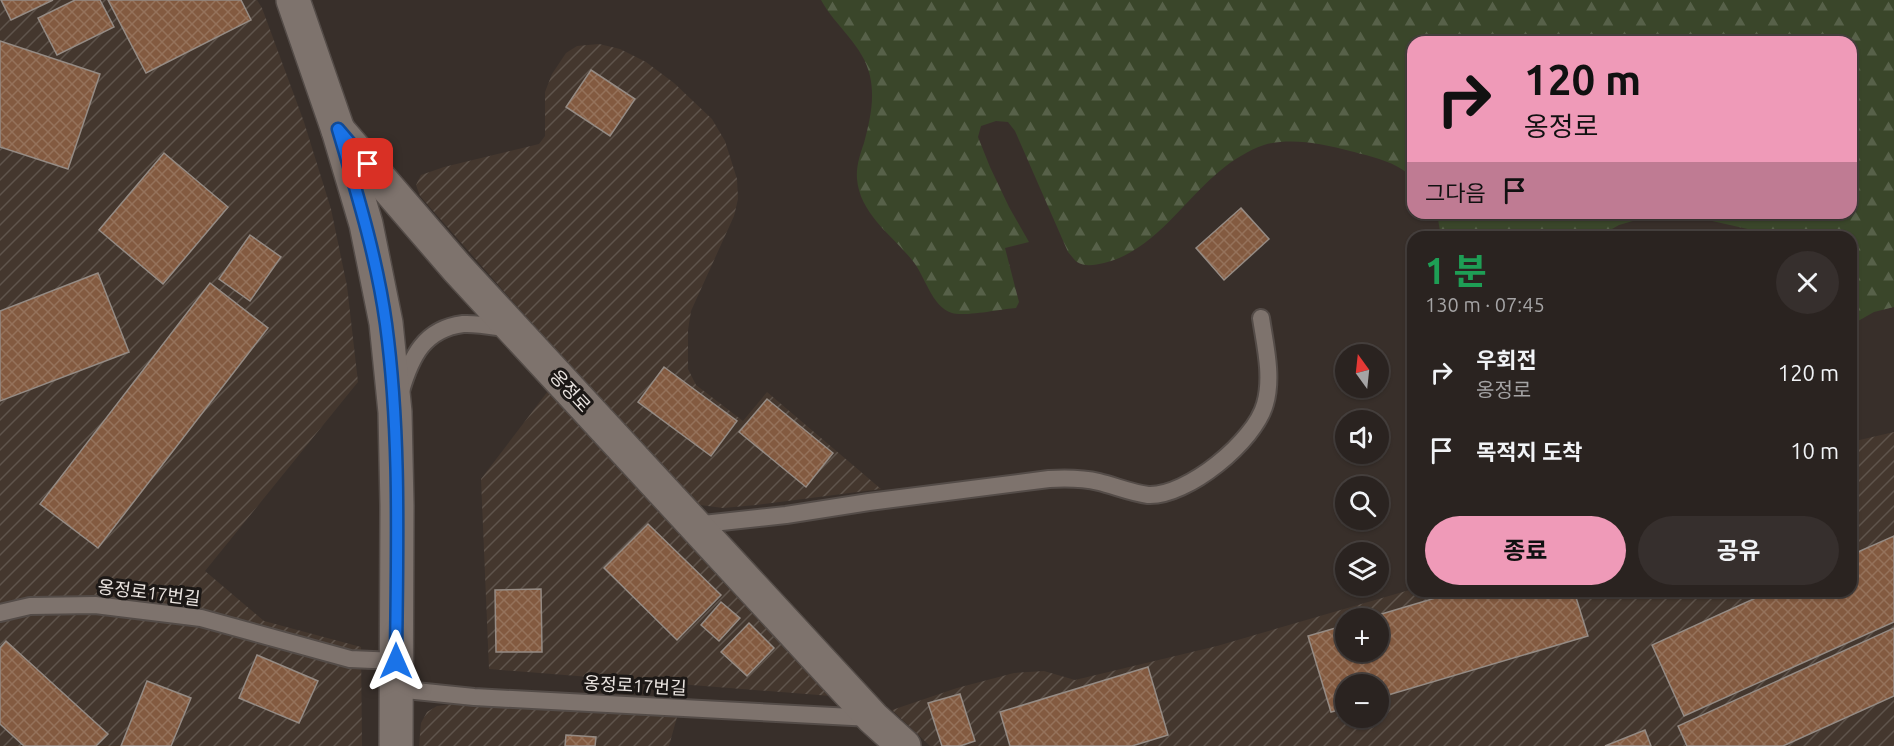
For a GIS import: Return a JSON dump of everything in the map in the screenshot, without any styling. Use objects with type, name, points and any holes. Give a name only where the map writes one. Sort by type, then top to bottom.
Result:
[{"type":"street","name":"옹정로","points":[[293,0],[338,129],[457,268],[873,718],[904,746]]},
{"type":"street","points":[[338,129],[369,235],[386,323],[395,412],[396,746]]},
{"type":"lane","points":[[694,525],[786,515],[1049,479],[1075,478],[1097,481],[1148,495],[1166,493],[1184,487],[1201,477],[1227,455],[1249,435],[1258,422],[1268,387],[1261,318]]},
{"type":"lane","points":[[395,412],[409,366],[421,345],[442,329],[465,324],[513,329]]},
{"type":"lane","name":"옹정로17번길","points":[[0,613],[30,606],[95,604],[201,618],[350,659],[396,675],[474,697],[873,718]]},
{"type":"shaded area","points":[[0,0],[257,0],[262,8],[304,122],[331,209],[347,286],[358,382],[205,571],[264,621],[361,647],[362,746],[0,746]]},
{"type":"shaded area","points":[[599,44],[620,49],[646,62],[674,83],[712,119],[725,141],[737,179],[738,199],[734,216],[691,311],[688,330],[688,369],[696,385],[743,421],[767,392],[881,489],[723,508],[700,505],[552,346],[420,196],[416,185],[421,175],[444,167],[539,144],[545,136],[545,92],[552,74],[566,53],[577,46]]},
{"type":"shaded area","points":[[548,391],[831,696],[489,669],[481,479]]},
{"type":"shaded area","points":[[1894,432],[1894,746],[930,746],[892,710],[957,688],[1014,673],[1044,671],[1075,680],[1217,646],[1335,612],[1335,662],[1389,662],[1389,608],[1348,608],[1407,591],[1407,597],[1857,597],[1857,441]]},
{"type":"shaded area","points":[[453,704],[677,717],[669,746],[419,746],[421,723],[427,712],[437,706]]},
{"type":"green space","points":[[821,0],[1894,0],[1894,307],[1874,312],[1857,322],[1857,231],[1754,231],[1703,219],[1857,219],[1857,36],[1407,36],[1407,173],[1383,160],[1329,146],[1307,142],[1264,145],[1241,156],[1221,170],[1167,224],[1138,248],[1122,257],[1101,264],[1080,264],[1068,252],[1015,131],[1008,122],[996,121],[981,126],[978,137],[990,167],[1029,242],[1005,248],[1019,302],[1016,308],[952,313],[934,298],[917,267],[870,213],[859,192],[857,174],[871,109],[870,76],[862,55]]},
{"type":"green space","points":[[1438,219],[1640,219],[1619,225],[1608,231],[1440,231]]},
{"type":"building","points":[[1,0],[53,0],[11,20]]},
{"type":"building","points":[[75,0],[100,0],[114,27],[57,55],[38,18]]},
{"type":"building","points":[[108,0],[241,0],[251,20],[146,73]]},
{"type":"building","points":[[0,41],[100,74],[68,169],[0,147]]},
{"type":"building","points":[[591,70],[635,99],[610,136],[566,107]]},
{"type":"building","points":[[164,153],[228,207],[163,284],[99,230]]},
{"type":"building","points":[[1241,208],[1269,239],[1224,280],[1196,248]]},
{"type":"building","points":[[250,235],[281,257],[250,301],[219,279]]},
{"type":"building","points":[[98,273],[129,352],[0,401],[0,311]]},
{"type":"building","points":[[210,283],[268,328],[98,548],[40,504]]},
{"type":"building","points":[[664,367],[737,421],[711,456],[638,402]]},
{"type":"building","points":[[767,399],[833,453],[806,487],[739,432]]},
{"type":"building","points":[[648,524],[721,595],[677,640],[604,568]]},
{"type":"building","points":[[1894,536],[1894,622],[1684,716],[1652,645],[1758,597],[1857,597],[1857,552]]},
{"type":"building","points":[[541,589],[542,652],[496,652],[495,590]]},
{"type":"building","points":[[1439,597],[1576,597],[1588,636],[1389,695],[1389,674],[1335,674],[1335,711],[1331,712],[1308,636],[1335,628],[1335,662],[1389,662],[1389,612]]},
{"type":"building","points":[[721,602],[740,618],[719,641],[701,625]]},
{"type":"building","points":[[749,623],[774,648],[747,676],[721,652]]},
{"type":"building","points":[[1894,628],[1894,696],[1783,746],[1687,746],[1678,726]]},
{"type":"building","points":[[6,641],[108,734],[96,746],[24,746],[0,724],[0,648]]},
{"type":"building","points":[[257,655],[318,681],[299,723],[239,698]]},
{"type":"building","points":[[1148,667],[1168,735],[1132,746],[1010,746],[1000,712]]},
{"type":"building","points":[[147,681],[191,698],[171,746],[121,746]]},
{"type":"building","points":[[960,694],[975,741],[960,746],[942,746],[928,703]]},
{"type":"building","points":[[1645,730],[1651,746],[1605,746]]},
{"type":"building","points":[[566,735],[596,737],[595,746],[565,746]]},
{"type":"route","points":[[368,164],[338,129],[366,224],[386,323],[395,412],[396,661]]}]
